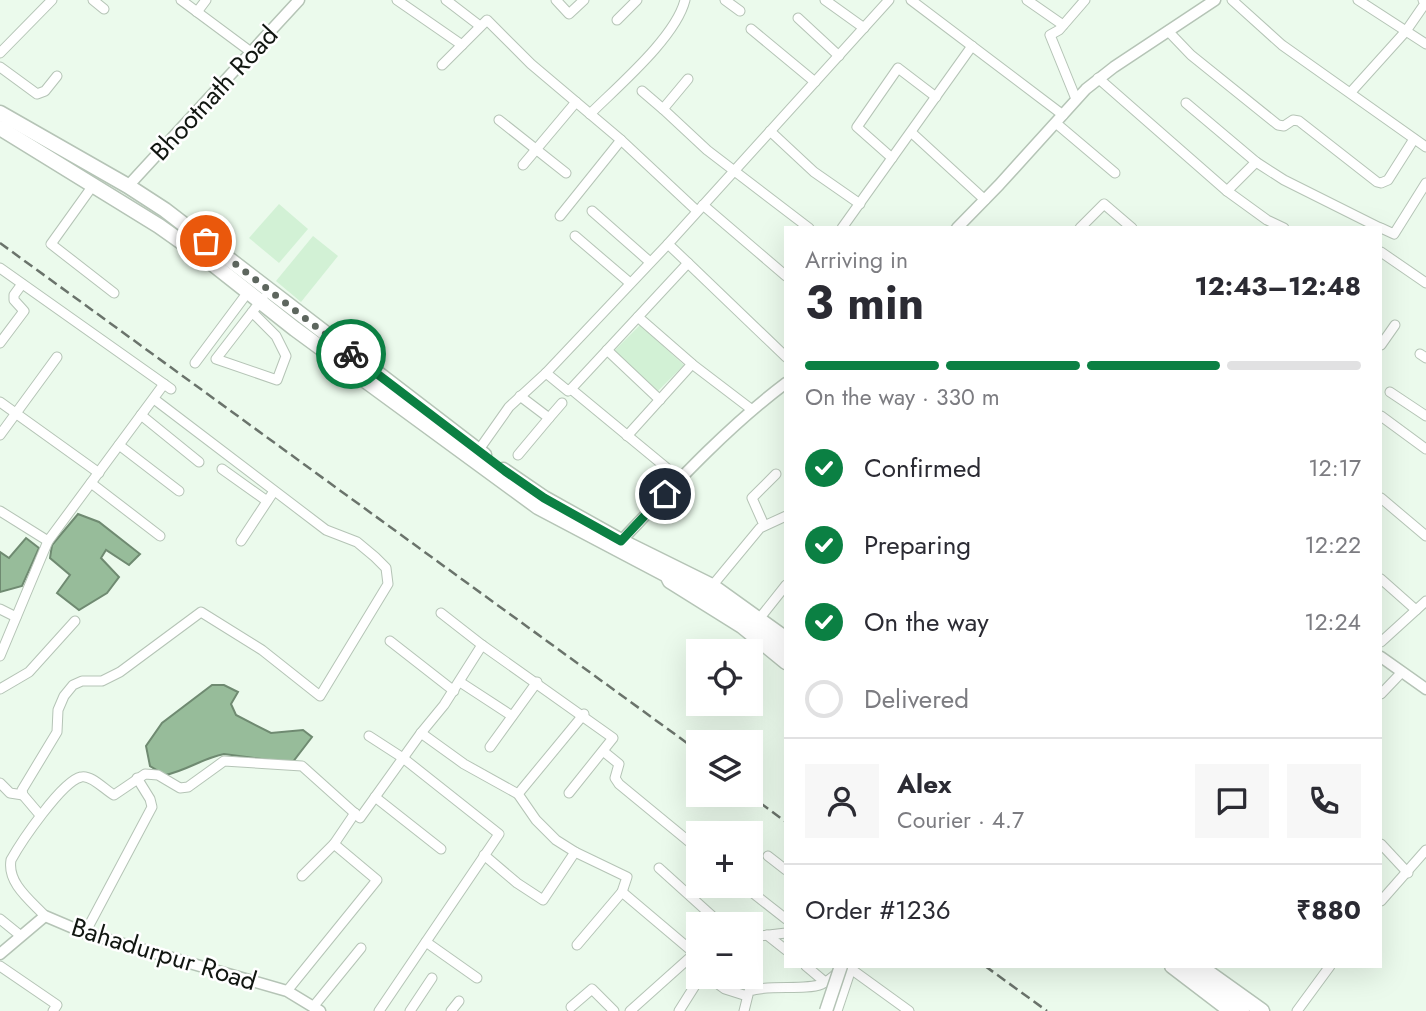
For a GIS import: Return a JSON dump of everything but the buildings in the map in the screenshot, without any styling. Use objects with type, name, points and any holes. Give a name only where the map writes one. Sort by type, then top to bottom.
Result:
[{"type":"highway","points":[[0,113],[165,209],[260,301],[478,452],[541,503],[621,541],[669,571]]},
{"type":"highway","points":[[0,128],[159,226],[541,503],[669,571],[712,586],[784,638]]},
{"type":"highway","points":[[669,571],[670,581],[742,626],[784,660]]},
{"type":"highway","points":[[1175,968],[1231,1011]]},
{"type":"highway","points":[[1202,968],[1262,1011]]},
{"type":"main road","points":[[669,571],[732,608],[784,648]]},
{"type":"main road","points":[[824,1011],[846,968]]},
{"type":"main road","points":[[1189,968],[1243,1011]]},
{"type":"street","points":[[0,53],[52,0]]},
{"type":"street","points":[[93,0],[104,9]]},
{"type":"street","points":[[181,0],[251,52]]},
{"type":"street","points":[[197,12],[206,0]]},
{"type":"street","name":"Bhootnath Road","points":[[128,186],[299,0]]},
{"type":"street","points":[[397,0],[463,45]]},
{"type":"street","points":[[446,0],[480,26]]},
{"type":"street","points":[[556,0],[569,14],[584,0]]},
{"type":"street","points":[[617,20],[637,0]]},
{"type":"street","points":[[590,114],[666,36],[685,0]]},
{"type":"street","points":[[725,0],[740,11]]},
{"type":"street","points":[[825,0],[864,28]]},
{"type":"street","points":[[478,452],[509,407],[546,373],[668,244],[889,0]]},
{"type":"street","points":[[911,0],[972,46],[1060,120],[1115,173]]},
{"type":"street","points":[[1027,0],[1063,25]]},
{"type":"street","points":[[1076,99],[1050,35],[1063,25],[1085,0]]},
{"type":"street","points":[[959,226],[1060,120],[1076,99],[1098,79],[1215,0]]},
{"type":"street","points":[[1232,0],[1282,45],[1426,147]]},
{"type":"street","points":[[1358,0],[1426,44]]},
{"type":"street","points":[[1351,92],[1406,31],[1426,2],[1423,0]]},
{"type":"street","points":[[798,18],[838,56]]},
{"type":"street","points":[[442,65],[487,20],[531,64],[700,208],[784,274]]},
{"type":"street","points":[[751,29],[815,82]]},
{"type":"street","points":[[1168,31],[1191,55],[1278,125],[1293,120],[1299,121],[1377,182],[1388,180],[1414,139]]},
{"type":"street","points":[[844,226],[972,46]]},
{"type":"street","points":[[0,67],[37,94],[45,91],[57,76]]},
{"type":"street","points":[[892,158],[857,127],[898,68],[936,97]]},
{"type":"street","points":[[663,109],[688,79]]},
{"type":"street","points":[[1098,79],[1227,191],[1278,226]]},
{"type":"street","points":[[642,91],[708,150],[807,226]]},
{"type":"street","points":[[523,165],[576,102]]},
{"type":"street","points":[[1185,103],[1256,162],[1308,193],[1374,226]]},
{"type":"street","points":[[499,120],[566,173]]},
{"type":"street","points":[[770,131],[814,172],[860,204]]},
{"type":"street","points":[[912,132],[985,200]]},
{"type":"street","points":[[560,216],[621,140]]},
{"type":"street","points":[[1227,191],[1256,162]]},
{"type":"street","points":[[1382,230],[1394,234],[1426,183]]},
{"type":"street","points":[[94,184],[51,244],[114,292]]},
{"type":"street","points":[[1082,226],[1104,204],[1130,226]]},
{"type":"street","points":[[592,211],[650,262]]},
{"type":"street","points":[[575,236],[630,283]]},
{"type":"street","points":[[668,244],[784,355]]},
{"type":"street","points":[[1382,253],[1426,283]]},
{"type":"street","points":[[546,373],[569,391],[688,263]]},
{"type":"street","points":[[0,268],[168,387],[141,415],[48,541],[0,656]]},
{"type":"street","points":[[0,343],[24,311],[14,300],[14,295],[22,284]]},
{"type":"street","points":[[195,363],[248,292]]},
{"type":"street","points":[[260,301],[286,356],[277,380],[216,359],[260,301]]},
{"type":"street","points":[[638,317],[692,365],[751,409]]},
{"type":"street","points":[[1382,342],[1395,326]]},
{"type":"street","points":[[607,350],[660,400]]},
{"type":"street","points":[[0,435],[57,357]]},
{"type":"street","points":[[627,436],[692,365]]},
{"type":"street","points":[[621,541],[751,409],[784,384]]},
{"type":"street","points":[[571,388],[680,479]]},
{"type":"street","points":[[1390,392],[1426,416]]},
{"type":"street","points":[[520,396],[549,418]]},
{"type":"street","points":[[23,795],[25,784],[57,732],[58,710],[73,685],[82,681],[102,681],[120,671],[197,614],[205,613],[242,637],[320,696],[388,584],[386,568],[357,542],[326,530],[154,399]]},
{"type":"street","points":[[0,401],[99,473]]},
{"type":"street","points":[[518,455],[562,403]]},
{"type":"street","points":[[141,415],[199,462]]},
{"type":"street","points":[[1382,417],[1426,449]]},
{"type":"street","points":[[119,445],[179,491]]},
{"type":"street","points":[[222,469],[267,501]]},
{"type":"street","points":[[764,525],[752,498],[776,474]]},
{"type":"street","points":[[91,483],[160,536]]},
{"type":"street","points":[[241,541],[274,491]]},
{"type":"street","points":[[1382,499],[1426,536]]},
{"type":"street","points":[[0,511],[48,541]]},
{"type":"street","points":[[712,586],[764,525],[784,517]]},
{"type":"street","points":[[1382,580],[1416,610]]},
{"type":"street","points":[[759,619],[784,588]]},
{"type":"street","points":[[1382,641],[1426,601]]},
{"type":"street","points":[[0,609],[16,617]]},
{"type":"street","points":[[441,613],[482,645],[614,737],[569,793]]},
{"type":"street","points":[[0,689],[29,672],[75,621]]},
{"type":"street","points":[[390,640],[454,691]]},
{"type":"street","points":[[0,954],[45,916],[15,883],[11,873],[11,860],[40,815],[67,786],[80,777],[87,777],[114,795],[145,774],[158,775],[184,788],[224,761],[302,766],[360,818],[454,691],[482,645]]},
{"type":"street","points":[[1382,658],[1426,689]]},
{"type":"street","points":[[1382,693],[1402,672]]},
{"type":"street","points":[[460,682],[512,716]]},
{"type":"street","points":[[490,747],[537,682]]},
{"type":"street","points":[[518,794],[584,715]]},
{"type":"street","points":[[421,733],[464,764],[518,794],[542,827],[556,840],[627,877],[622,892],[577,945]]},
{"type":"street","points":[[369,736],[403,758],[499,834],[379,1011]]},
{"type":"street","points":[[603,751],[620,764],[615,778],[618,784],[686,839]]},
{"type":"street","points":[[85,933],[152,807],[137,778]]},
{"type":"street","points":[[0,783],[10,793],[23,795],[40,815]]},
{"type":"street","points":[[375,797],[441,849]]},
{"type":"street","points":[[302,876],[334,844],[355,813]]},
{"type":"street","points":[[287,991],[377,880],[334,844]]},
{"type":"street","points":[[1382,845],[1408,873]]},
{"type":"street","points":[[1382,900],[1426,850]]},
{"type":"street","points":[[484,855],[517,883],[543,900],[575,852]]},
{"type":"street","points":[[768,856],[784,868]]},
{"type":"street","points":[[0,866],[11,873]]},
{"type":"street","points":[[659,868],[707,912]]},
{"type":"street","points":[[622,892],[686,944]]},
{"type":"street","points":[[759,898],[784,917]]},
{"type":"street","name":"Bahadurpur Road","points":[[45,916],[85,933],[287,991],[316,1009]]},
{"type":"street","points":[[0,919],[21,936]]},
{"type":"street","points":[[763,936],[784,933]]},
{"type":"street","points":[[767,935],[784,948]]},
{"type":"street","points":[[426,942],[477,978]]},
{"type":"street","points":[[316,1009],[361,948]]},
{"type":"street","points":[[629,1011],[686,961]]},
{"type":"street","points":[[0,966],[57,1005],[53,1011]]},
{"type":"street","points":[[809,968],[828,979]]},
{"type":"street","points":[[744,1011],[749,991],[759,988],[820,985],[846,968]]},
{"type":"street","points":[[837,1011],[846,968]]},
{"type":"street","points":[[846,968],[909,1011]]},
{"type":"street","points":[[1297,1011],[1329,968]]},
{"type":"street","points":[[410,1011],[432,978]]},
{"type":"street","points":[[824,1011],[828,979]]},
{"type":"street","points":[[571,1007],[592,989],[614,1011]]},
{"type":"street","points":[[679,1011],[693,989]]},
{"type":"street","points":[[725,989],[747,996]]},
{"type":"street","points":[[451,1011],[459,1001]]},
{"type":"shaded area","points":[[279,204],[308,229],[279,263],[249,238]]},
{"type":"shaded area","points":[[313,236],[338,256],[301,302],[276,281]]},
{"type":"shaded area","points":[[640,325],[684,365],[658,391],[614,351]]},
{"type":"shaded area","points":[[78,514],[99,522],[140,554],[129,565],[106,550],[101,558],[119,577],[107,593],[79,610],[57,593],[70,575],[50,558],[52,545]]},
{"type":"shaded area","points":[[26,538],[39,548],[22,586],[0,592],[0,552],[9,558]]},
{"type":"shaded area","points":[[212,685],[224,685],[238,692],[231,704],[236,715],[271,733],[303,730],[312,737],[292,763],[224,754],[165,775],[150,766],[146,746],[162,723]]},
{"type":"railway","points":[[0,243],[686,742]]},
{"type":"railway","points":[[763,805],[784,821]]},
{"type":"railway","points":[[988,968],[1047,1011]]},
{"type":"way so far","points":[[206,241],[351,354]]},
{"type":"route","points":[[351,354],[505,471],[544,498],[621,541],[665,494]]}]
